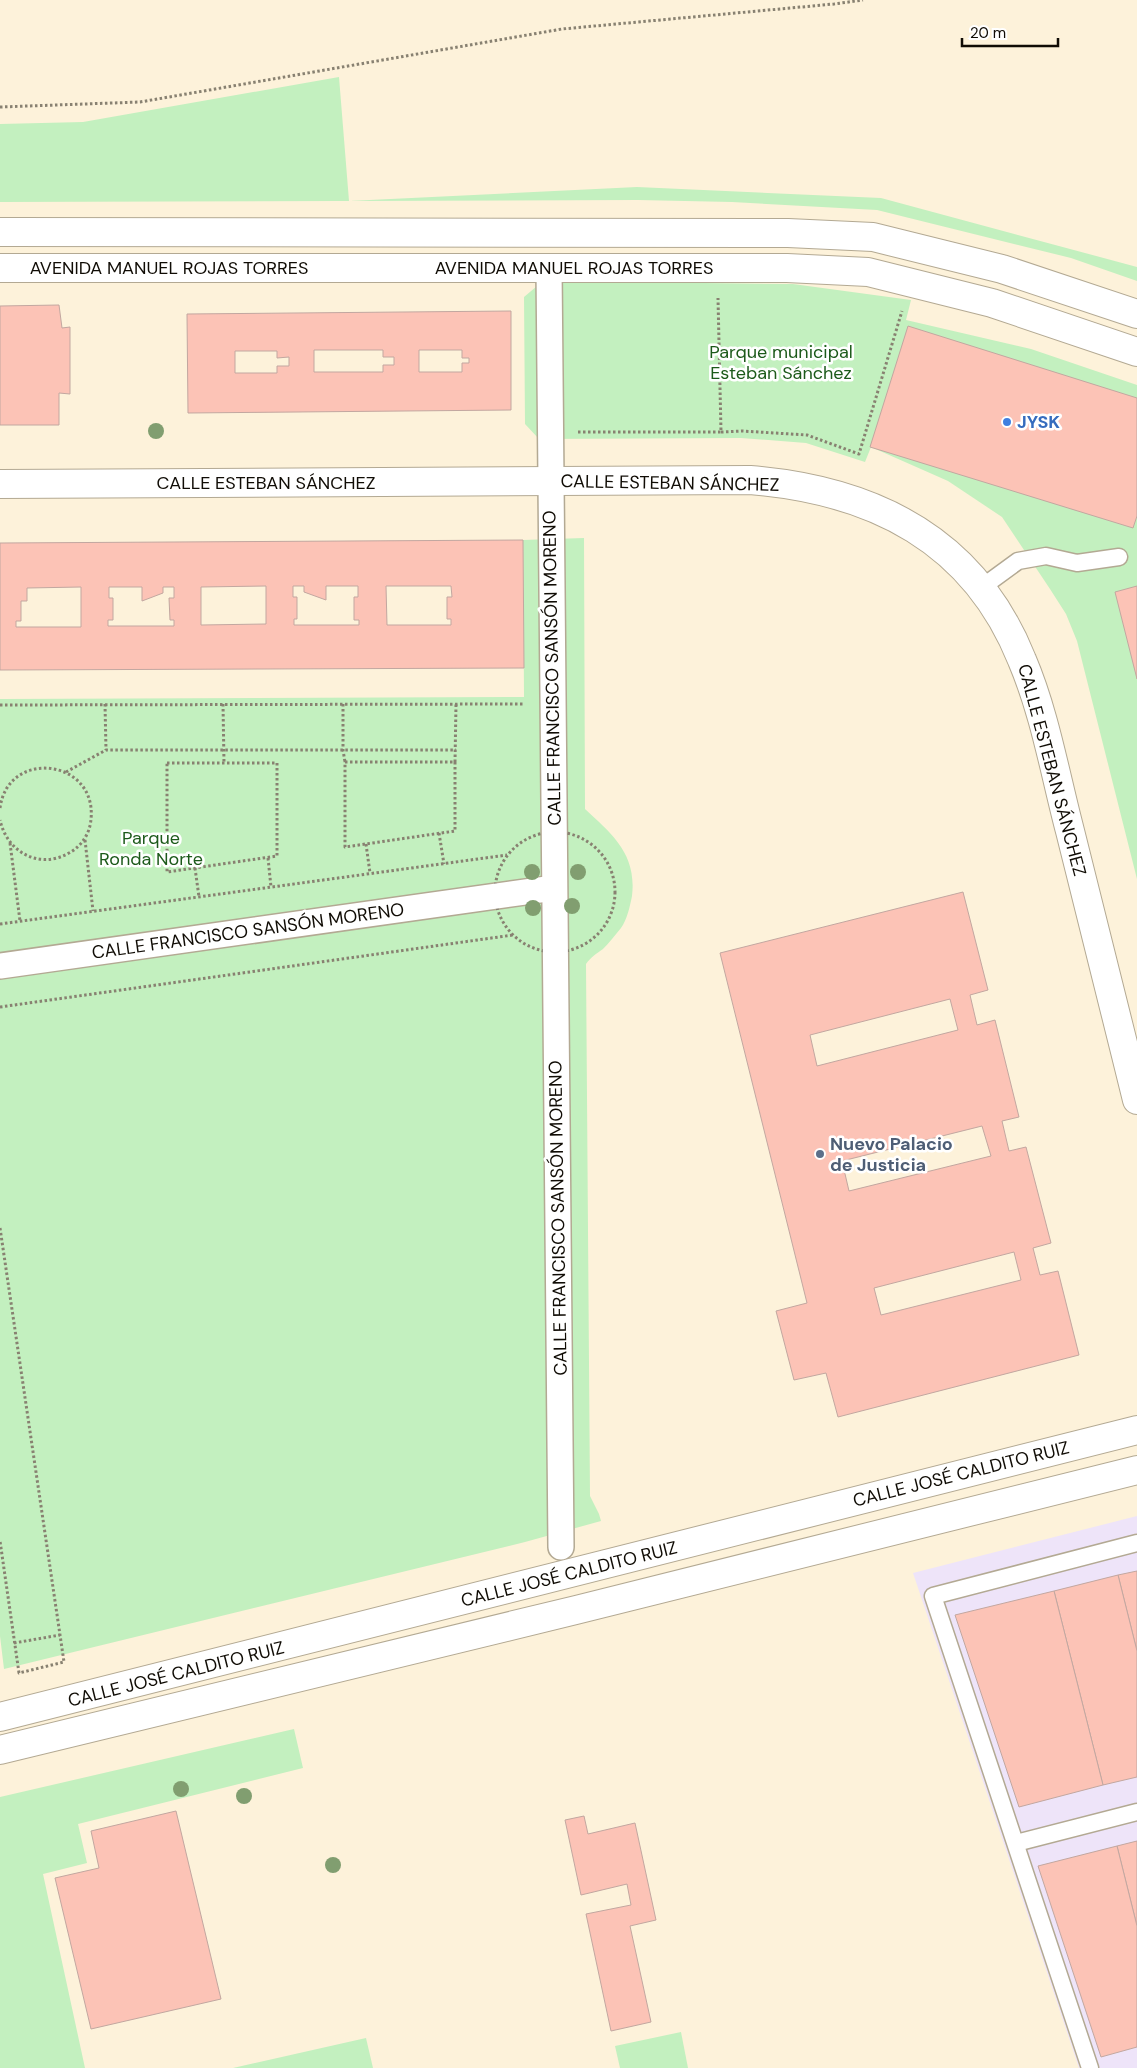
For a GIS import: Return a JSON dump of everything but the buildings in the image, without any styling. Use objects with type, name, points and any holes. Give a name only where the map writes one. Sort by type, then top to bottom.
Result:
[{"type":"main road","name":"AVENIDA MANUEL ROJAS TORRES","points":[[0,232],[788,233],[873,236],[1002,269],[1137,314]]},
{"type":"main road","name":"AVENIDA MANUEL ROJAS TORRES","points":[[0,268],[787,268],[868,272],[992,303],[1137,352]]},
{"type":"main road","name":"CALLE ESTEBAN SÁNCHEZ","points":[[0,484],[750,480],[805,487],[884,512],[908,525],[948,552],[965,568],[981,588],[1014,642],[1028,675],[1044,728],[1137,1100]]},
{"type":"main road","name":"CALLE JOSÉ CALDITO RUIZ","points":[[0,1717],[1137,1430]]},
{"type":"main road","name":"CALLE JOSÉ CALDITO RUIZ","points":[[0,1750],[576,1610],[1137,1470]]},
{"type":"street","name":"CALLE FRANCISCO SANSÓN MORENO","points":[[549,268],[561,1547]]},
{"type":"street","name":"CALLE FRANCISCO SANSÓN MORENO","points":[[0,966],[554,888]]},
{"type":"lane","points":[[981,588],[1018,560],[1046,556],[1077,563],[1119,557]]},
{"type":"lane","points":[[1090,2068],[934,1596],[1137,1543]]},
{"type":"lane","points":[[1016,1843],[1137,1812]]},
{"type":"path","points":[[0,108],[140,102],[562,29],[863,0]]},
{"type":"path","points":[[717,268],[721,432]]},
{"type":"path","points":[[570,432],[742,431],[807,435],[859,454],[903,307]]},
{"type":"path","points":[[105,704],[106,750]]},
{"type":"path","points":[[223,704],[224,763]]},
{"type":"path","points":[[342,704],[342,750],[345,762],[345,847],[455,831],[456,704]]},
{"type":"path","points":[[0,705],[532,704]]},
{"type":"path","points":[[66,772],[106,750],[456,750]]},
{"type":"path","points":[[345,762],[455,762]]},
{"type":"path","points":[[167,763],[277,763],[277,856],[268,858],[167,872],[167,763]]},
{"type":"path","points":[[0,808],[1,800],[9,785],[20,774],[35,768],[51,767],[66,772],[79,781],[88,795],[92,810],[90,826],[85,839],[75,850],[62,857],[48,860],[34,858],[20,852],[10,843],[2,830],[0,820]]},
{"type":"path","points":[[439,833],[444,864]]},
{"type":"path","points":[[85,839],[93,911]]},
{"type":"path","points":[[10,843],[20,921]]},
{"type":"path","points":[[366,844],[370,873]]},
{"type":"path","points":[[0,924],[507,855]]},
{"type":"path","points":[[268,858],[272,887]]},
{"type":"path","points":[[195,868],[199,897]]},
{"type":"path","points":[[0,1007],[513,935]]},
{"type":"path","points":[[0,1228],[64,1662],[19,1673],[0,1541]]},
{"type":"path","points":[[14,1643],[60,1635]]},
{"type":"shaded area","points":[[1137,1516],[1137,2068],[1079,2068],[913,1573]]},
{"type":"green space","points":[[339,77],[349,201],[0,202],[0,124],[83,122]]},
{"type":"green space","points":[[637,187],[881,198],[1137,267],[1137,281],[1071,258],[877,210],[732,202],[638,200],[351,201]]},
{"type":"green space","name":"Parque municipal Esteban Sánchez","points":[[543,281],[793,284],[911,300],[906,320],[1031,349],[1137,385],[1137,879],[1077,641],[1066,614],[1002,517],[948,481],[871,447],[865,462],[806,443],[741,438],[539,439],[525,424],[524,297]]},
{"type":"green space","name":"Parque Ronda Norte","points":[[584,538],[585,809],[613,836],[620,846],[631,868],[633,881],[632,896],[623,925],[605,947],[586,964],[590,1496],[601,1521],[525,1542],[4,1669],[0,1636],[0,699],[524,697],[523,540]]},
{"type":"green space","points":[[294,1729],[303,1768],[78,1824],[87,1863],[43,1874],[85,2068],[0,2068],[0,1797]]},
{"type":"green space","points":[[681,2032],[688,2068],[620,2068],[615,2046]]},
{"type":"green space","points":[[366,2038],[373,2068],[233,2068]]},
{"type":"place","name":"JYSK","points":[[1007,422]]},
{"type":"place","name":"Nuevo Palacio de Justicia","points":[[820,1154]]}]
